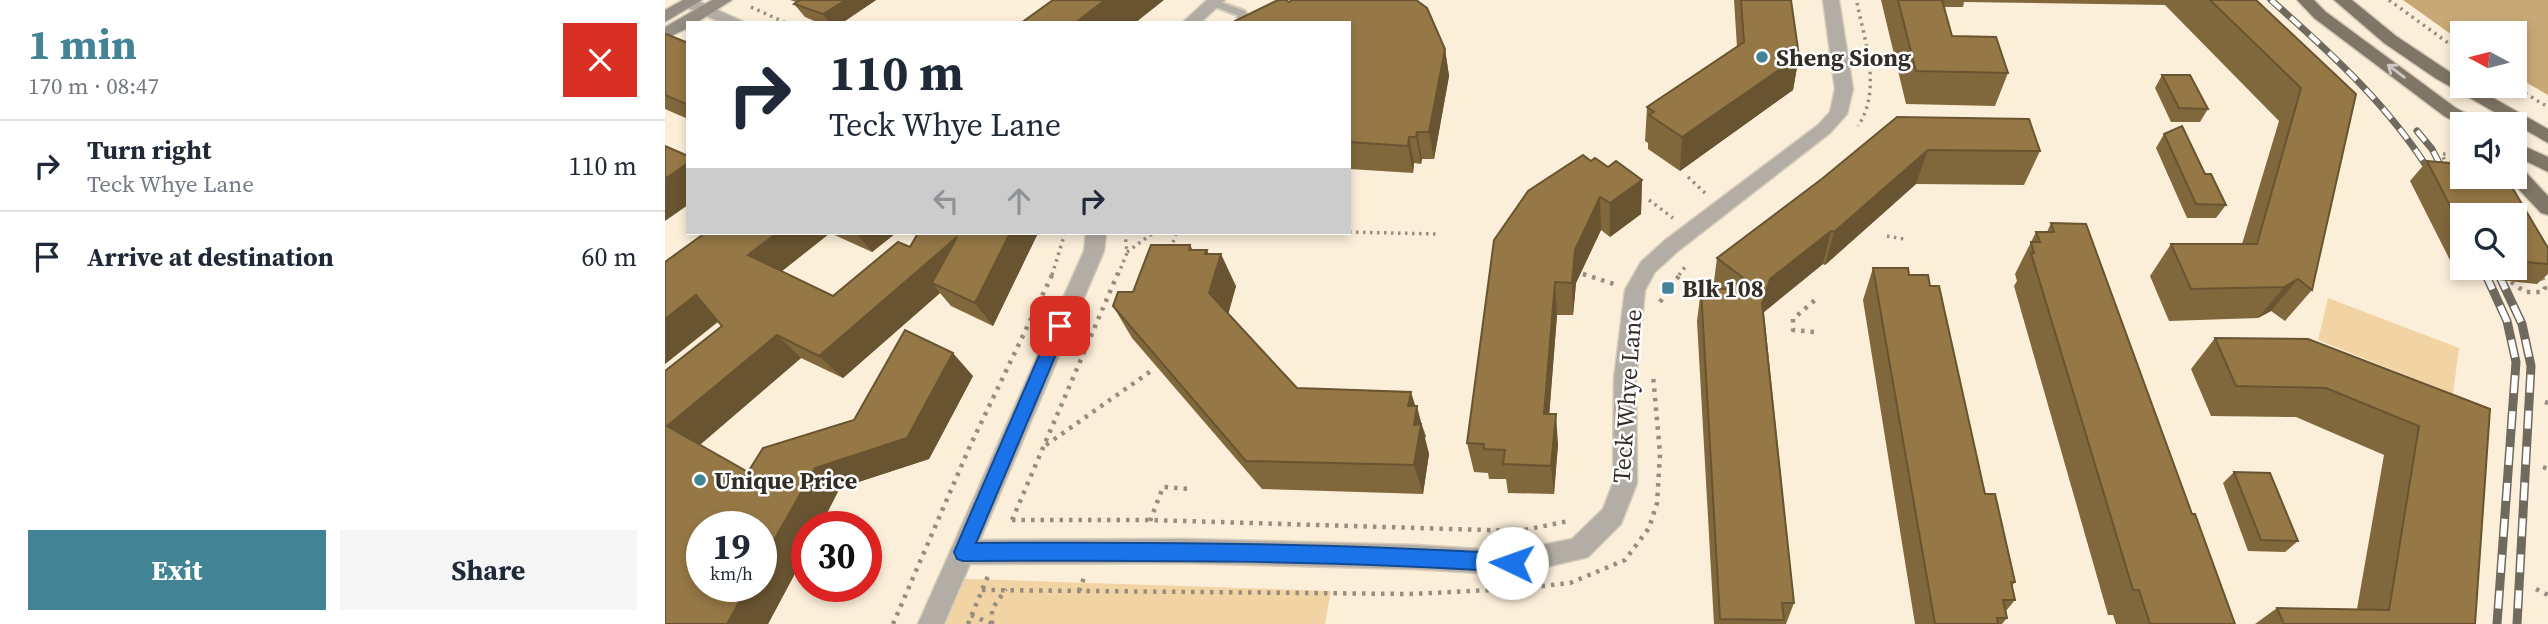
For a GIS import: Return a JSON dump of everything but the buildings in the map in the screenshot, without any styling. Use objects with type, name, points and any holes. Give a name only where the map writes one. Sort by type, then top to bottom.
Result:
[{"type":"main road","points":[[665,17],[697,4],[723,0]]},
{"type":"main road","points":[[2305,0],[2320,15],[2450,113]]},
{"type":"main road","points":[[2342,0],[2377,32],[2420,62],[2548,137]]},
{"type":"main road","points":[[665,34],[697,4]]},
{"type":"main road","points":[[2527,154],[2548,165]]},
{"type":"main road","points":[[2527,186],[2548,208]]},
{"type":"street","name":"Teck Whye Lane","points":[[963,552],[1183,551],[1415,557],[1512,563],[1579,549],[1612,516],[1625,483],[1625,379],[1635,290],[1648,267],[1671,246],[1824,129],[1838,114],[1844,76],[1831,0]]},
{"type":"street","points":[[1192,21],[1216,1]]},
{"type":"street","points":[[697,4],[734,21]]},
{"type":"street","points":[[931,624],[1094,251],[1096,235]]},
{"type":"lane","points":[[1216,1],[1241,13],[1244,21]]},
{"type":"path","points":[[1851,133],[1864,120],[1869,102],[1870,78],[1856,0]]},
{"type":"path","points":[[2389,0],[2450,44]]},
{"type":"path","points":[[747,5],[782,21]]},
{"type":"path","points":[[2527,94],[2548,107]]},
{"type":"path","points":[[2450,154],[2442,154],[2450,171]]},
{"type":"path","points":[[1688,177],[1702,191]]},
{"type":"path","points":[[1649,200],[1667,214]]},
{"type":"path","points":[[1668,229],[1677,221]]},
{"type":"path","points":[[1351,232],[1436,234]]},
{"type":"path","points":[[893,624],[970,446],[1055,268],[1064,235]]},
{"type":"path","points":[[968,624],[1127,253],[1125,235]]},
{"type":"path","points":[[1127,253],[1150,235]]},
{"type":"path","points":[[1169,258],[1175,235]]},
{"type":"path","points":[[1888,236],[1904,239]]},
{"type":"path","points":[[1658,305],[1683,268],[1694,260]]},
{"type":"path","points":[[2511,282],[2525,293],[2543,292],[2545,281],[2539,268]]},
{"type":"path","points":[[1583,274],[1611,284]]},
{"type":"path","points":[[1814,332],[1793,330],[1793,320],[1815,300]]},
{"type":"path","points":[[1522,588],[1570,583],[1625,560],[1649,528],[1657,503],[1660,454],[1653,367]]},
{"type":"path","points":[[1045,446],[1151,371]]},
{"type":"path","points":[[1150,520],[1163,486],[1191,489]]},
{"type":"path","points":[[1012,520],[1150,520],[1519,531],[1574,520]]},
{"type":"path","points":[[2536,589],[2548,595]]},
{"type":"path","points":[[982,590],[1396,593],[1497,590]]},
{"type":"path","points":[[992,624],[990,616],[995,601],[1006,590]]},
{"type":"path","points":[[971,615],[992,624]]},
{"type":"shaded area","points":[[2403,0],[2548,0],[2548,95],[2527,83],[2527,21],[2450,21],[2450,33]]},
{"type":"shaded area","points":[[2328,298],[2459,348],[2453,394],[2318,340]]},
{"type":"shaded area","points":[[941,578],[1331,591],[1325,624],[920,624]]},
{"type":"railway","points":[[2271,0],[2339,62],[2381,106],[2435,180]]},
{"type":"railway","points":[[2417,131],[2432,149],[2447,178]]},
{"type":"railway","points":[[2488,280],[2507,321],[2516,362],[2497,624]]},
{"type":"railway","points":[[2501,280],[2522,324],[2531,366],[2517,624]]},
{"type":"place","name":"Sheng Siong","points":[[1762,57]]},
{"type":"place","name":"Blk 108","points":[[1668,288]]},
{"type":"place","name":"Unique Price","points":[[700,480]]},
{"type":"route","points":[[1060,326],[963,552],[1183,551],[1415,557],[1512,563]]}]
